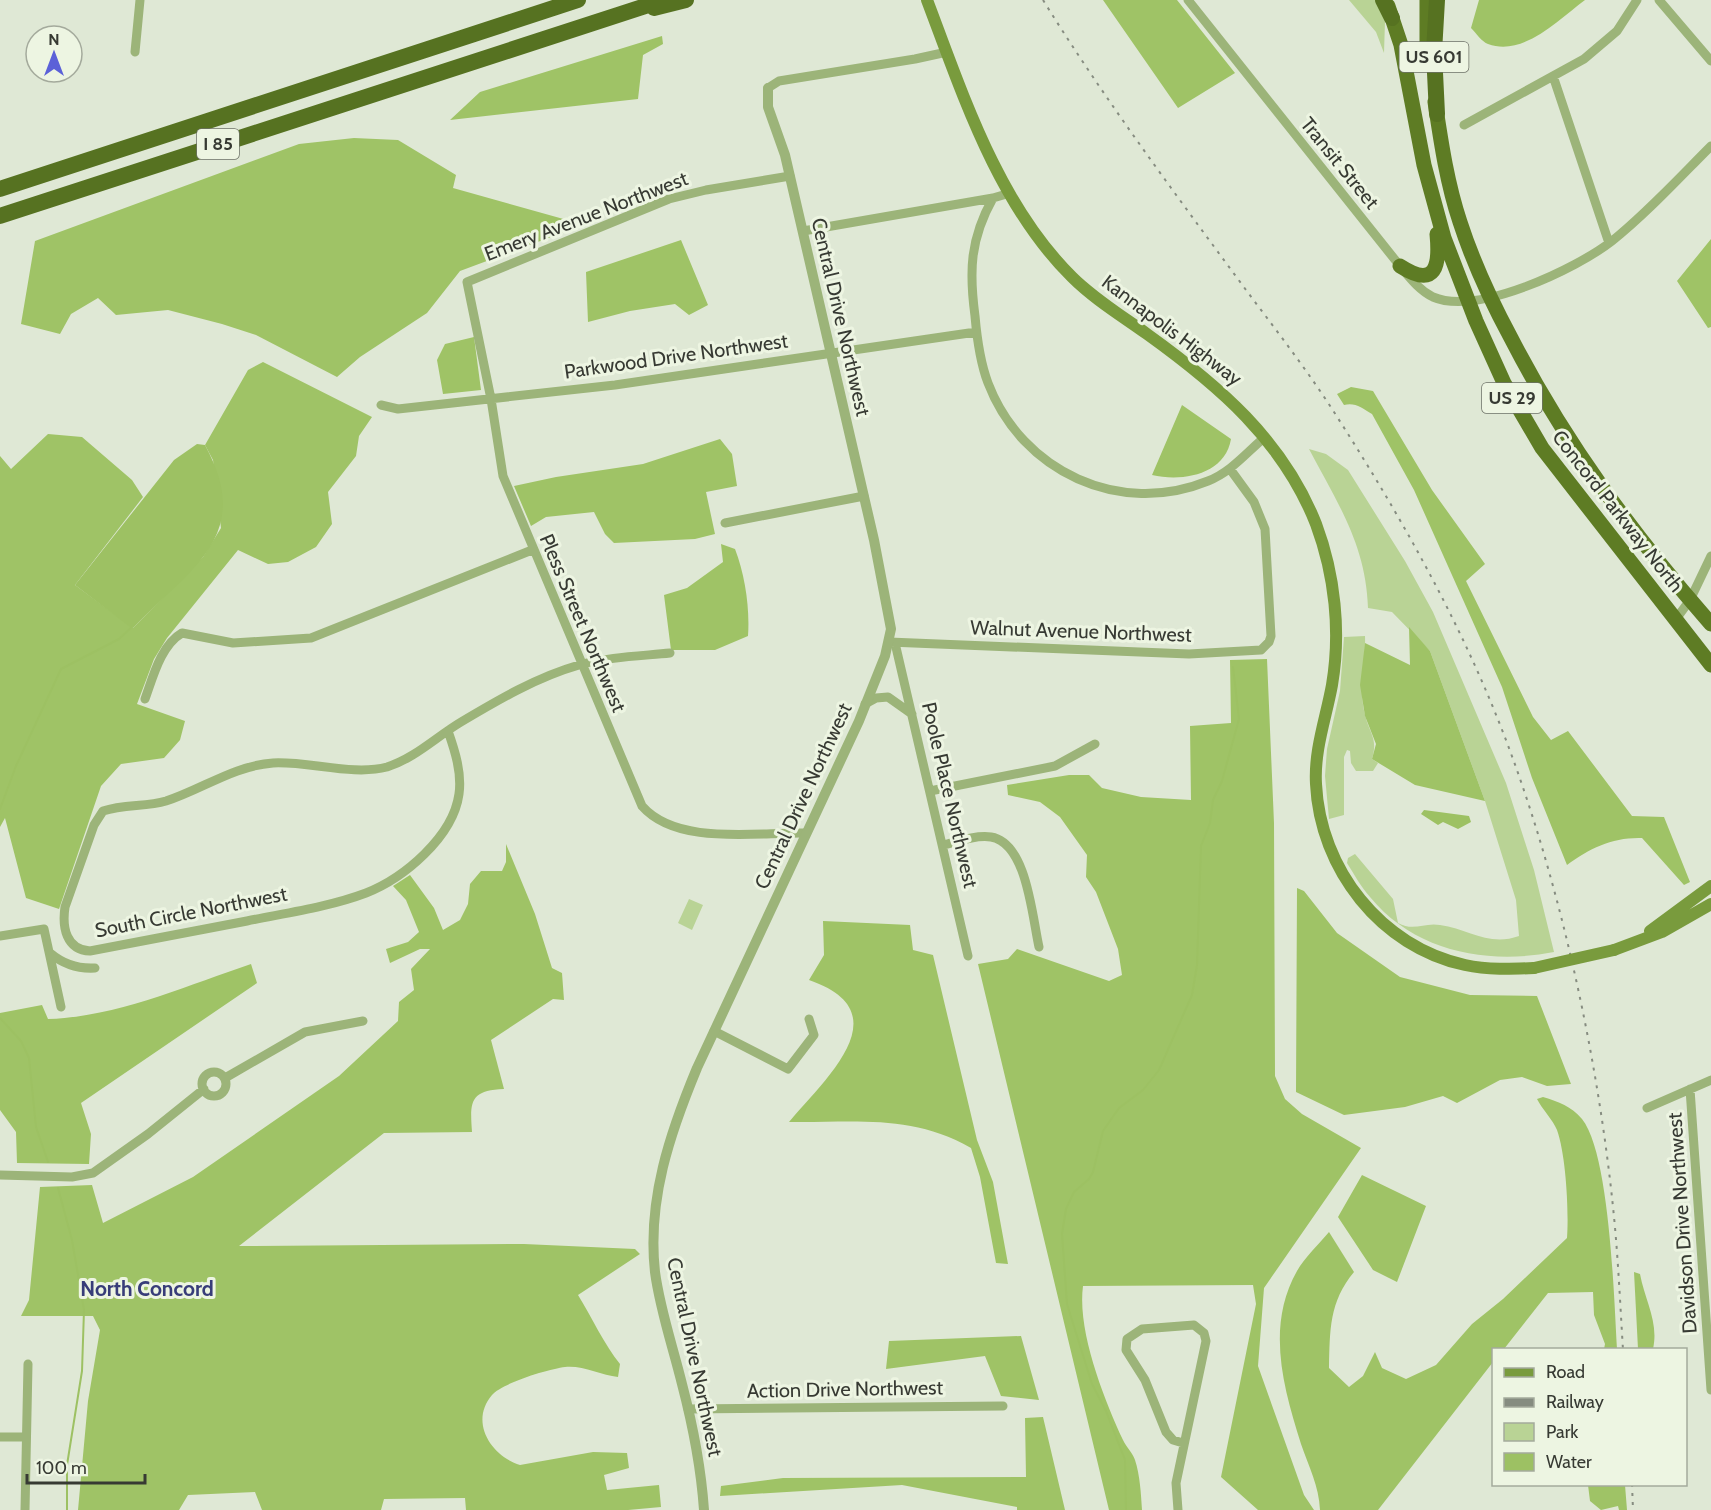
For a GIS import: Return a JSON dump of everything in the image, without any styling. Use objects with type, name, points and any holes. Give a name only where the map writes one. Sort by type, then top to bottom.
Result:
[{"type":"highway","name":"I 85","points":[[0,189],[578,0]]},
{"type":"highway","name":"I 85","points":[[0,216],[664,0]]},
{"type":"highway","points":[[592,24],[686,0]]},
{"type":"highway","points":[[1385,0],[1392,18]]},
{"type":"highway","name":"Concord Parkway North","points":[[1427,0],[1427,55],[1459,221],[1491,298],[1547,405],[1586,466],[1711,624]]},
{"type":"highway","name":"US 601","points":[[1437,0],[1434,52],[1437,114]]},
{"type":"highway","name":"Concord Parkway North","points":[[1392,18],[1401,45],[1421,154],[1435,207],[1468,302],[1504,383],[1532,434],[1711,665]]},
{"type":"highway","points":[[1400,266],[1420,275],[1427,275],[1435,270],[1439,260],[1435,207]]},
{"type":"main road","name":"Kannapolis Highway","points":[[927,0],[1001,196],[1071,276],[1212,382],[1232,400],[1265,437],[1296,482],[1308,506],[1324,550],[1333,591],[1336,626],[1334,663],[1318,749],[1316,783],[1324,832],[1337,866],[1367,908],[1409,943],[1464,965],[1485,969],[1534,968],[1614,950],[1662,932],[1711,904]]},
{"type":"main road","name":"Kannapolis Highway","points":[[1634,942],[1711,886]]},
{"type":"street","points":[[135,52],[140,0]]},
{"type":"street","name":"Transit Street","points":[[1188,0],[1400,266],[1428,294],[1446,300],[1468,302],[1491,298],[1536,281],[1594,254],[1610,243],[1711,146]]},
{"type":"street","points":[[1464,125],[1584,59],[1607,42],[1617,31],[1637,0]]},
{"type":"street","points":[[1659,0],[1711,61]]},
{"type":"street","points":[[768,87],[779,81],[946,52]]},
{"type":"street","points":[[1553,76],[1610,243]]},
{"type":"street","name":"Central Drive Northwest","points":[[704,1510],[699,1455],[656,1273],[655,1214],[660,1178],[674,1124],[714,1031],[892,642],[891,615],[790,176],[768,107],[768,87]]},
{"type":"street","name":"Emery Avenue Northwest","points":[[467,282],[669,199],[706,190],[790,176]]},
{"type":"street","points":[[803,231],[1001,196]]},
{"type":"street","points":[[1001,196],[979,226],[970,267],[976,332],[984,372],[1002,410],[1039,454],[1081,481],[1127,494],[1147,495],[1201,484],[1230,470],[1265,437]]},
{"type":"street","name":"Pless Street Northwest","points":[[467,282],[491,399],[503,476],[532,550],[642,806],[658,820],[680,829],[698,832],[806,833]]},
{"type":"street","name":"Parkwood Drive Northwest","points":[[381,405],[398,408],[615,385],[976,332]]},
{"type":"street","name":"Walnut Avenue Northwest","points":[[892,642],[1189,654],[1261,650],[1271,636],[1264,529],[1254,502],[1230,470]]},
{"type":"street","points":[[725,523],[864,496]]},
{"type":"street","points":[[145,699],[164,654],[174,638],[182,633],[233,643],[311,638],[532,550]]},
{"type":"street","points":[[1676,619],[1690,600],[1711,556]]},
{"type":"street","name":"Poole Place Northwest","points":[[892,642],[944,845],[968,956]]},
{"type":"street","name":"South Circle Northwest","points":[[448,731],[458,770],[460,792],[456,807],[449,821],[427,850],[385,883],[349,898],[289,912],[90,951],[77,948],[67,936],[63,920],[65,906],[94,825],[103,811],[167,800],[223,775],[248,767],[300,763],[374,769],[387,767],[405,759],[448,731],[516,691],[553,674],[581,664],[670,653]]},
{"type":"street","points":[[865,704],[876,698],[888,697],[912,714]]},
{"type":"street","points":[[930,791],[1055,766],[1095,744]]},
{"type":"street","points":[[944,845],[990,837],[1010,846],[1020,862],[1039,947]]},
{"type":"street","points":[[0,936],[44,929],[61,1007]]},
{"type":"street","points":[[50,953],[72,966],[82,969],[95,968]]},
{"type":"street","points":[[714,1031],[788,1069],[814,1035],[809,1019]]},
{"type":"street","points":[[225,1078],[305,1032],[363,1021]]},
{"type":"street","points":[[209,1073],[221,1073],[225,1078],[225,1090],[220,1094],[214,1096],[204,1089],[204,1077],[209,1073]]},
{"type":"street","points":[[1647,1108],[1711,1080]]},
{"type":"street","points":[[0,1175],[72,1177],[93,1173],[204,1089]]},
{"type":"street","name":"Davidson Drive Northwest","points":[[1690,1089],[1711,1390]]},
{"type":"street","points":[[1178,1510],[1176,1483],[1206,1341],[1204,1333],[1194,1325],[1142,1329],[1127,1339],[1126,1350],[1145,1380],[1166,1432],[1173,1440],[1183,1443]]},
{"type":"street","points":[[25,1510],[28,1364]]},
{"type":"street","name":"Action Drive Northwest","points":[[688,1409],[1003,1406]]},
{"type":"street","points":[[0,1437],[26,1437]]},
{"type":"green space","points":[[1349,0],[1378,0],[1385,21],[1384,53],[1376,32]]},
{"type":"green space","points":[[1309,449],[1326,454],[1348,470],[1405,561],[1433,612],[1506,783],[1534,870],[1554,952],[1504,957],[1479,955],[1431,942],[1408,931],[1398,923],[1409,927],[1440,925],[1488,938],[1508,939],[1519,936],[1516,900],[1485,801],[1430,651],[1392,612],[1368,608],[1362,564],[1349,526]]},
{"type":"green space","points":[[1365,636],[1363,705],[1374,741],[1372,759],[1378,763],[1373,771],[1356,771],[1351,763],[1350,751],[1347,750],[1344,757],[1344,815],[1329,819],[1325,776],[1327,749],[1340,691],[1344,637]]},
{"type":"green space","points":[[1355,854],[1393,899],[1398,923],[1388,916],[1367,893],[1347,863],[1348,858]]},
{"type":"green space","points":[[689,899],[703,905],[692,930],[678,923]]},
{"type":"shaded area","points":[[1103,0],[1177,0],[1235,73],[1178,108]]},
{"type":"shaded area","points":[[1479,0],[1585,0],[1552,26],[1528,41],[1501,47],[1486,43],[1471,28]]},
{"type":"shaded area","points":[[662,36],[663,44],[643,55],[638,99],[450,120],[480,92]]},
{"type":"shaded area","points":[[354,138],[398,140],[456,175],[453,188],[567,220],[570,230],[460,271],[427,313],[360,357],[337,377],[256,335],[168,310],[116,315],[98,298],[71,314],[60,334],[21,324],[35,241],[299,144]]},
{"type":"shaded area","points":[[1711,239],[1711,327],[1708,328],[1677,281]]},
{"type":"shaded area","points":[[681,240],[708,305],[689,315],[675,304],[630,311],[588,322],[586,272]]},
{"type":"shaded area","points":[[474,337],[481,390],[443,394],[437,360],[445,344]]},
{"type":"shaded area","points":[[263,362],[372,417],[359,436],[356,456],[328,492],[332,524],[316,547],[288,562],[268,564],[238,550],[167,638],[154,659],[137,704],[185,721],[180,740],[164,758],[121,764],[101,786],[59,909],[26,898],[5,818],[0,827],[0,456],[11,469],[48,434],[82,437],[132,480],[143,497],[75,585],[133,628],[203,557],[221,528],[213,460],[205,445],[248,370]]},
{"type":"shaded area","points":[[1351,387],[1373,391],[1432,490],[1485,564],[1466,581],[1533,717],[1551,740],[1568,731],[1632,816],[1664,817],[1690,882],[1684,885],[1642,838],[1621,839],[1602,845],[1584,853],[1567,865],[1532,778],[1502,687],[1414,490],[1372,414],[1355,405],[1344,405],[1337,394]]},
{"type":"shaded area","points":[[1182,405],[1231,439],[1227,451],[1220,461],[1200,473],[1176,477],[1152,475]]},
{"type":"shaded area","points":[[720,439],[732,454],[737,486],[706,492],[715,534],[695,539],[614,543],[605,534],[594,512],[546,517],[531,526],[514,486],[556,477],[643,464]]},
{"type":"shaded area","points":[[721,544],[735,549],[739,559],[747,603],[748,636],[715,650],[671,650],[664,595],[687,588],[723,562]]},
{"type":"shaded area","points":[[1409,627],[1430,651],[1485,801],[1415,785],[1372,759],[1376,744],[1365,716],[1360,685],[1365,643],[1410,665]]},
{"type":"shaded area","points":[[1267,659],[1274,823],[1275,1076],[1285,1099],[1302,1114],[1361,1148],[1264,1288],[1258,1366],[1304,1495],[1314,1510],[1258,1510],[1221,1477],[1256,1304],[1253,1285],[1083,1286],[1082,1304],[1088,1344],[1100,1385],[1124,1443],[1134,1457],[1140,1485],[1142,1510],[1109,1510],[978,964],[1008,959],[1017,949],[1109,981],[1122,975],[1118,949],[1096,892],[1086,877],[1087,855],[1060,817],[1040,802],[1008,795],[1007,785],[1069,775],[1089,775],[1102,788],[1141,797],[1191,800],[1190,726],[1231,723],[1230,660]]},
{"type":"shaded area","points":[[506,844],[535,914],[552,968],[562,973],[564,1000],[553,999],[491,1040],[504,1089],[484,1092],[474,1100],[471,1113],[472,1132],[384,1133],[239,1246],[524,1244],[635,1249],[640,1254],[578,1295],[620,1364],[618,1377],[565,1367],[526,1377],[497,1390],[492,1395],[485,1405],[483,1427],[492,1446],[510,1461],[520,1465],[593,1452],[627,1453],[629,1468],[604,1475],[607,1490],[659,1485],[661,1507],[628,1510],[466,1510],[465,1498],[384,1499],[381,1510],[262,1510],[255,1492],[188,1495],[179,1510],[78,1510],[88,1401],[100,1330],[93,1316],[21,1316],[29,1300],[40,1187],[92,1185],[103,1223],[193,1177],[339,1076],[398,1021],[399,1002],[414,990],[411,969],[430,949],[420,949],[390,963],[386,949],[408,942],[419,932],[406,900],[393,886],[410,875],[434,908],[443,930],[460,920],[468,904],[470,884],[481,871],[502,871],[506,862]]},
{"type":"shaded area","points":[[1297,888],[1304,891],[1337,933],[1400,977],[1470,995],[1537,996],[1571,1084],[1547,1086],[1522,1077],[1500,1080],[1457,1103],[1443,1096],[1405,1107],[1344,1115],[1296,1092]]},
{"type":"shaded area","points":[[823,921],[910,925],[913,950],[933,955],[977,1140],[993,1182],[1008,1264],[996,1263],[980,1177],[971,1148],[949,1137],[905,1125],[860,1122],[789,1122],[836,1066],[848,1046],[853,1027],[850,1010],[836,993],[809,980],[824,955]]},
{"type":"shaded area","points":[[251,964],[257,983],[81,1103],[91,1134],[89,1164],[17,1163],[16,1132],[0,1110],[0,1013],[42,1005],[48,1019],[100,1013],[151,999]]},
{"type":"shaded area","points":[[1543,1097],[1574,1111],[1582,1119],[1591,1137],[1605,1194],[1617,1348],[1604,1348],[1605,1344],[1594,1315],[1593,1292],[1548,1293],[1505,1348],[1492,1348],[1492,1363],[1378,1510],[1320,1510],[1316,1485],[1288,1401],[1281,1357],[1282,1313],[1297,1271],[1329,1232],[1354,1272],[1335,1306],[1330,1341],[1329,1368],[1349,1387],[1363,1376],[1375,1352],[1382,1368],[1406,1379],[1436,1365],[1472,1324],[1503,1299],[1567,1238],[1568,1214],[1563,1154],[1557,1130],[1537,1099]]},
{"type":"shaded area","points":[[1362,1175],[1426,1206],[1397,1282],[1373,1270],[1338,1217]]},
{"type":"shaded area","points":[[1634,1272],[1640,1274],[1654,1330],[1653,1348],[1638,1348]]},
{"type":"shaded area","points":[[1021,1336],[1039,1400],[1001,1396],[985,1356],[886,1369],[889,1341]]},
{"type":"shaded area","points":[[1043,1417],[1065,1510],[1017,1510],[1017,1507],[902,1485],[720,1496],[721,1486],[783,1478],[1026,1477],[1025,1418]]},
{"type":"shaded area","points":[[1588,1486],[1625,1486],[1627,1510],[1619,1510],[1618,1506],[1601,1510],[1590,1501]]},
{"type":"water","points":[[197,444],[205,445],[219,477],[223,504],[219,528],[209,548],[194,568],[133,628],[130,627],[75,585],[174,460]]},
{"type":"water","points":[[1424,810],[1469,816],[1471,822],[1458,829],[1443,822],[1438,825],[1421,814]]},
{"type":"waterway","points":[[0,809],[16,766],[61,669],[119,639],[134,625]]},
{"type":"waterway","points":[[1126,1510],[1125,1460],[1106,1411],[1092,1384],[1067,1304],[1062,1234],[1066,1209],[1074,1192],[1089,1179],[1093,1172],[1103,1131],[1119,1108],[1143,1090],[1159,1070],[1192,995],[1197,965],[1201,846],[1210,823],[1213,800],[1222,781],[1239,719],[1233,667]]},
{"type":"waterway","points":[[0,1018],[21,1041],[29,1058],[36,1127],[48,1162]]},
{"type":"waterway","points":[[58,1188],[72,1240],[84,1310],[82,1371],[67,1465],[67,1510]]},
{"type":"railway","points":[[1043,0],[1142,147],[1334,412],[1410,538],[1455,624],[1496,714],[1548,867],[1588,1037],[1613,1207],[1623,1348]]},
{"type":"railway","points":[[1632,1486],[1633,1510]]},
{"type":"district","name":"North Concord","points":[[147,1288]]}]
